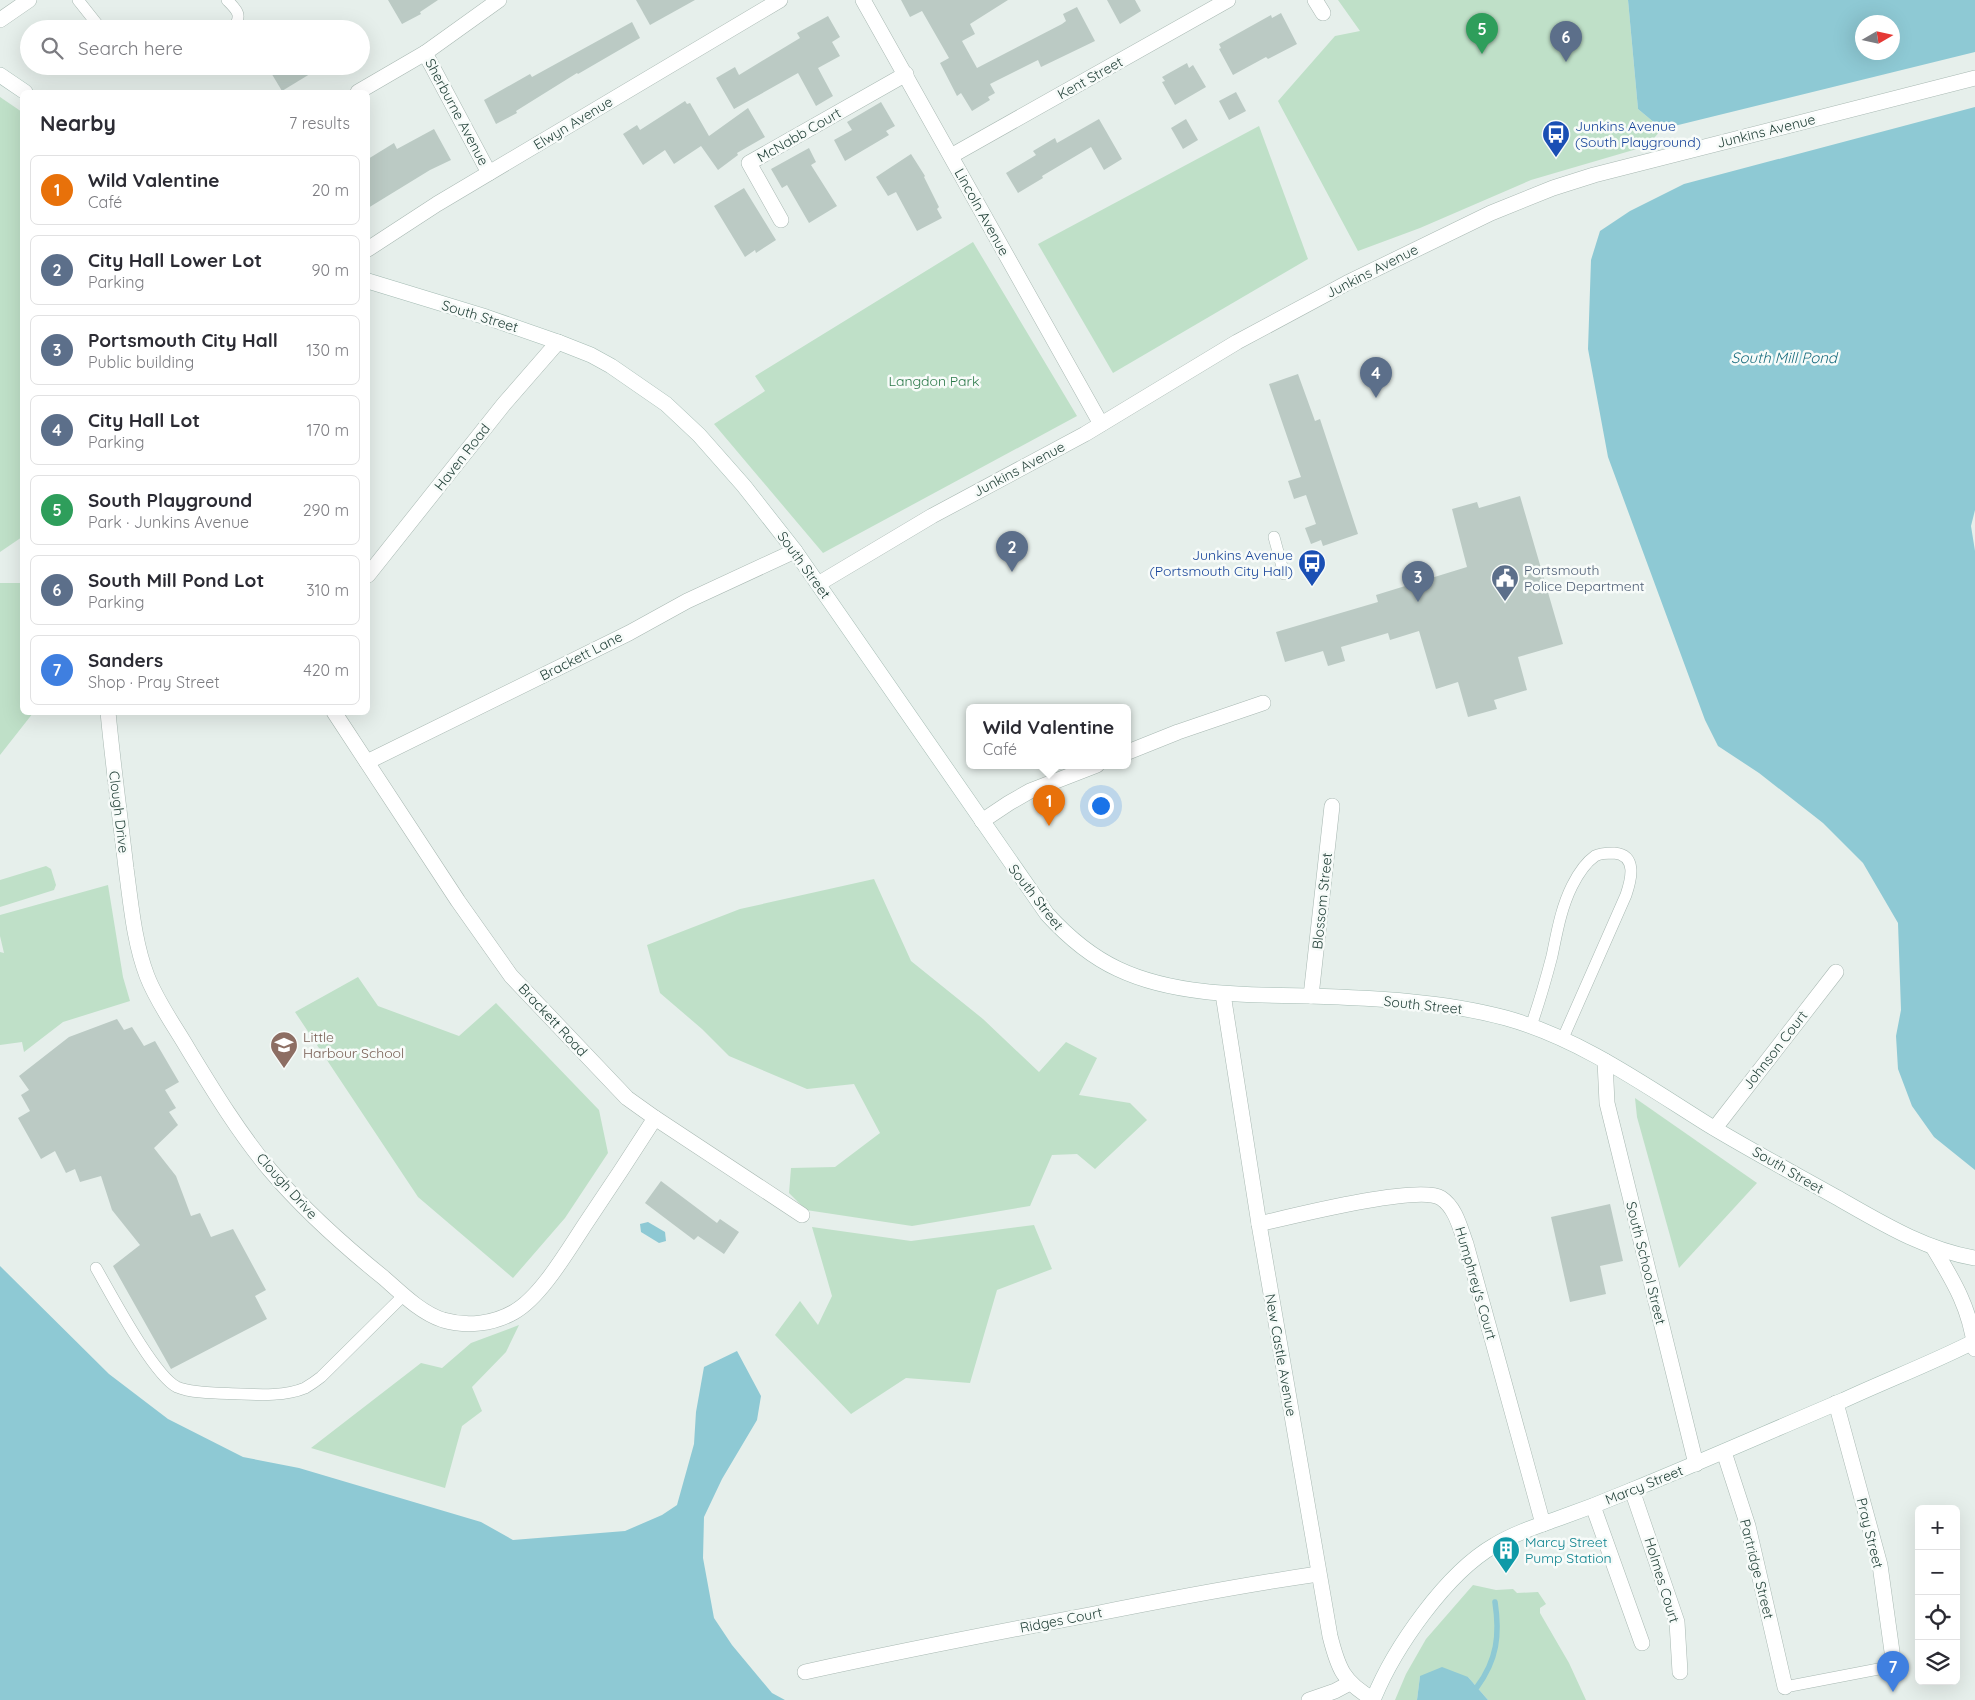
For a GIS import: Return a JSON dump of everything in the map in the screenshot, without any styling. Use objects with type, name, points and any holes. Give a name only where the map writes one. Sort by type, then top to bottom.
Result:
[{"type":"street","points":[[0,20],[29,0]]},
{"type":"street","name":"Sherburne Avenue","points":[[489,173],[425,52],[499,0]]},
{"type":"street","name":"Elwyn Avenue","points":[[370,248],[489,173],[780,0]]},
{"type":"street","name":"Lincoln Avenue","points":[[863,0],[1101,424]]},
{"type":"street","name":"Kent Street","points":[[951,156],[1228,0]]},
{"type":"street","points":[[1315,0],[1323,13]]},
{"type":"street","points":[[361,90],[425,52]]},
{"type":"street","name":"McNabb Court","points":[[781,220],[749,163],[906,74]]},
{"type":"street","points":[[0,75],[23,90]]},
{"type":"street","name":"Junkins Avenue","points":[[818,584],[932,516],[1101,424],[1237,342],[1347,283],[1466,224],[1553,188],[1630,165],[1975,78]]},
{"type":"street","name":"South Street","points":[[370,283],[486,317],[558,342],[611,366],[666,404],[705,442],[744,486],[795,551],[1047,914],[1081,948],[1120,970],[1144,979],[1223,994],[1311,996],[1427,1004],[1470,1010],[1531,1026],[1563,1038],[1605,1061],[1715,1128],[1872,1218],[1933,1247],[1975,1258]]},
{"type":"street","name":"Haven Road","points":[[370,572],[504,404],[558,342]]},
{"type":"street","name":"Brackett Lane","points":[[368,762],[703,593],[795,551]]},
{"type":"street","points":[[1131,751],[1178,732],[1263,703]]},
{"type":"street","name":"Clough Drive","points":[[108,715],[118,809],[138,944],[147,976],[159,1002],[209,1084],[270,1170],[317,1219],[425,1311],[440,1319],[455,1323],[477,1324],[495,1320],[515,1312],[529,1301],[562,1259],[654,1118]]},
{"type":"street","points":[[336,715],[368,762]]},
{"type":"street","name":"Brackett Road","points":[[368,762],[458,901],[511,976],[628,1098],[654,1118],[802,1215]]},
{"type":"street","points":[[982,821],[1009,802],[1030,791],[1087,769]]},
{"type":"street","name":"Blossom Street","points":[[1311,996],[1332,806]]},
{"type":"street","name":"Johnson Court","points":[[1715,1128],[1836,972]]},
{"type":"street","name":"New Castle Avenue","points":[[1223,994],[1259,1224],[1318,1574],[1335,1658],[1340,1670],[1350,1683],[1373,1699]]},
{"type":"street","name":"South School Street","points":[[1605,1061],[1607,1103],[1696,1464]]},
{"type":"street","name":"Humphrey's Court","points":[[1259,1224],[1392,1196],[1419,1193],[1439,1196],[1448,1204],[1457,1218],[1466,1244],[1543,1524]]},
{"type":"street","points":[[1933,1247],[1966,1305],[1972,1323],[1975,1344]]},
{"type":"street","name":"Marcy Street","points":[[1373,1699],[1407,1636],[1446,1586],[1474,1560],[1494,1545],[1696,1464],[1975,1344]]},
{"type":"street","name":"Pray Street","points":[[1836,1403],[1880,1565],[1894,1666]]},
{"type":"street","name":"Partridge Street","points":[[1724,1452],[1748,1526],[1785,1687]]},
{"type":"street","name":"Holmes Court","points":[[1632,1490],[1677,1622],[1680,1672]]},
{"type":"street","points":[[1593,1506],[1642,1643]]},
{"type":"street","name":"Ridges Court","points":[[805,1672],[934,1644],[1148,1603],[1256,1583],[1318,1574]]},
{"type":"street","points":[[1308,1700],[1335,1691],[1350,1683]]},
{"type":"lane","points":[[78,0],[94,20]]},
{"type":"lane","points":[[227,0],[237,10],[238,20]]},
{"type":"lane","points":[[1274,537],[1284,574]]},
{"type":"lane","points":[[1531,1026],[1551,958],[1560,916],[1572,886],[1585,865],[1596,855],[1607,852],[1618,853],[1626,857],[1631,865],[1632,878],[1626,896],[1563,1038]]},
{"type":"lane","points":[[96,1268],[164,1378],[177,1387],[193,1391],[262,1395],[304,1388],[321,1377],[404,1295]]},
{"type":"lane","points":[[1785,1687],[1894,1666]]},
{"type":"green space","points":[[1338,0],[1628,0],[1638,109],[1662,129],[1647,146],[1531,180],[1420,228],[1358,251],[1278,101],[1335,36],[1360,31]]},
{"type":"green space","points":[[0,97],[20,111],[20,538],[0,552]]},
{"type":"green space","points":[[1259,126],[1308,259],[1113,373],[1038,244]]},
{"type":"green space","name":"Langdon Park","points":[[973,242],[1077,416],[823,553],[714,424],[765,391],[755,376]]},
{"type":"green space","points":[[0,583],[20,583],[20,715],[31,715],[0,755]]},
{"type":"green space","points":[[46,866],[51,869],[56,885],[54,890],[0,907],[0,880]]},
{"type":"green space","points":[[874,879],[911,961],[983,1019],[1039,1072],[1066,1042],[1097,1058],[1079,1095],[1130,1103],[1147,1120],[1095,1169],[1077,1154],[1052,1155],[1030,1206],[912,1226],[806,1210],[789,1193],[791,1168],[835,1167],[880,1133],[854,1084],[807,1089],[729,1056],[702,1029],[660,993],[647,945],[740,909]]},
{"type":"green space","points":[[108,885],[123,977],[130,1001],[63,1022],[24,1052],[22,1042],[0,1045],[0,952],[4,953],[0,936],[0,915]]},
{"type":"green space","points":[[358,977],[378,1006],[459,1036],[496,1003],[599,1110],[608,1153],[565,1218],[513,1278],[418,1197],[295,1012]]},
{"type":"green space","points":[[1635,1098],[1757,1183],[1679,1268],[1637,1117]]},
{"type":"green space","points":[[1034,1225],[1052,1269],[997,1290],[970,1383],[906,1378],[851,1414],[775,1335],[800,1301],[818,1325],[832,1296],[812,1227],[911,1241]]},
{"type":"green space","points":[[519,1325],[506,1352],[472,1387],[482,1411],[462,1426],[445,1488],[311,1448],[421,1363],[442,1368],[471,1343]]},
{"type":"green space","points":[[1473,1585],[1496,1590],[1513,1589],[1517,1593],[1538,1592],[1546,1604],[1540,1608],[1540,1613],[1569,1663],[1586,1700],[1488,1700],[1468,1677],[1420,1676],[1417,1700],[1395,1700],[1406,1674],[1426,1639]]},
{"type":"water","points":[[1628,0],[1975,0],[1975,52],[1662,129],[1638,109]]},
{"type":"water","name":"South Mill Pond","points":[[1975,107],[1975,510],[1971,526],[1975,551],[1975,1170],[1934,1137],[1912,1106],[1898,1069],[1896,1036],[1901,1010],[1898,923],[1863,863],[1823,823],[1759,773],[1718,746],[1705,720],[1608,457],[1588,349],[1591,260],[1600,231],[1630,211],[1684,184]]},
{"type":"water","points":[[648,1222],[665,1232],[666,1241],[659,1243],[641,1232],[640,1224]]},
{"type":"water","points":[[0,1266],[109,1374],[168,1419],[243,1457],[299,1468],[481,1522],[513,1540],[625,1531],[662,1515],[677,1505],[694,1444],[696,1412],[704,1367],[737,1351],[761,1396],[757,1420],[722,1479],[704,1517],[703,1558],[714,1618],[732,1645],[772,1693],[785,1700],[0,1700]]},
{"type":"water","points":[[1442,1667],[1468,1677],[1488,1700],[1417,1700],[1420,1676]]},
{"type":"building","points":[[388,0],[438,0],[420,12],[421,14],[402,24]]},
{"type":"building","points":[[636,0],[695,0],[650,25]]},
{"type":"building","points":[[901,0],[1008,0],[970,24],[975,34],[962,41],[977,68],[1062,24],[1066,21],[1063,14],[1077,7],[1095,41],[1041,67],[1038,60],[990,84],[995,93],[988,97],[990,100],[972,111],[961,93],[957,96],[940,63],[949,58],[922,11],[910,17]]},
{"type":"building","points":[[1107,0],[1135,0],[1141,11],[1120,24]]},
{"type":"building","points":[[1281,13],[1297,44],[1268,59],[1266,57],[1233,75],[1219,49],[1221,48],[1219,44],[1271,15],[1272,18]]},
{"type":"building","points":[[828,16],[840,37],[832,42],[840,56],[818,68],[833,96],[816,106],[798,73],[734,109],[716,78],[735,67],[739,75],[800,38],[797,33]]},
{"type":"building","points":[[632,22],[640,38],[577,73],[516,111],[517,113],[496,124],[484,100],[530,74],[532,77]]},
{"type":"building","points":[[1187,63],[1189,68],[1193,65],[1206,87],[1175,105],[1162,82],[1165,81],[1162,77]]},
{"type":"building","points":[[272,75],[308,75],[284,90],[281,90]]},
{"type":"building","points":[[1236,92],[1246,111],[1229,120],[1219,101]]},
{"type":"building","points":[[685,101],[687,104],[690,103],[709,136],[748,108],[765,137],[737,153],[738,155],[718,170],[701,146],[674,164],[665,150],[643,165],[623,134],[637,125],[640,130]]},
{"type":"building","points":[[881,102],[895,126],[886,131],[889,135],[845,161],[834,140],[852,130],[847,122]]},
{"type":"building","points":[[1099,119],[1122,159],[1104,170],[1091,147],[1042,176],[1043,178],[1018,193],[1006,173],[1036,155],[1033,151],[1055,138],[1057,143]]},
{"type":"building","points":[[1186,119],[1198,140],[1183,149],[1171,128]]},
{"type":"building","points":[[434,129],[451,160],[430,170],[370,207],[370,158],[394,143],[397,149]]},
{"type":"building","points":[[809,148],[816,162],[811,165],[837,206],[809,223],[787,185],[782,188],[771,169]]},
{"type":"building","points":[[911,154],[925,176],[942,218],[917,231],[896,192],[888,196],[876,177]]},
{"type":"building","points":[[744,188],[776,240],[756,253],[755,250],[745,257],[714,206]]},
{"type":"building","points":[[1298,374],[1315,421],[1320,419],[1358,534],[1323,546],[1321,540],[1311,544],[1305,528],[1316,524],[1306,495],[1294,499],[1288,481],[1301,477],[1269,384]]},
{"type":"building","name":"Portsmouth Police Department","points":[[1520,496],[1563,644],[1518,657],[1527,690],[1494,700],[1497,709],[1468,717],[1458,682],[1436,689],[1419,631],[1390,640],[1388,633],[1341,647],[1345,661],[1328,666],[1323,651],[1285,662],[1276,632],[1378,602],[1376,595],[1467,567],[1452,509],[1477,502],[1479,508]]},
{"type":"building","points":[[117,1019],[124,1030],[132,1027],[144,1046],[155,1041],[179,1082],[165,1090],[176,1108],[169,1112],[178,1125],[154,1148],[176,1176],[191,1216],[200,1213],[211,1237],[233,1229],[266,1290],[255,1296],[267,1319],[171,1369],[113,1266],[140,1245],[112,1210],[101,1176],[80,1182],[75,1169],[66,1173],[55,1151],[41,1159],[18,1118],[30,1111],[21,1095],[29,1090],[19,1076],[69,1037]]},
{"type":"building","points":[[661,1181],[717,1223],[720,1219],[739,1232],[724,1254],[698,1236],[694,1240],[645,1203]]},
{"type":"building","points":[[1610,1204],[1623,1261],[1600,1266],[1606,1294],[1570,1302],[1551,1217]]},
{"type":"waterway","points":[[1477,1687],[1493,1657],[1497,1636],[1495,1602]]},
{"type":"place","name":"South Playground","points":[[1482,54]]},
{"type":"place","name":"South Mill Pond Lot","points":[[1566,62]]},
{"type":"place","name":"Junkins Avenue (South Playground)","points":[[1556,158]]},
{"type":"place","name":"City Hall Lot","points":[[1376,398]]},
{"type":"place","name":"City Hall Lower Lot","points":[[1012,572]]},
{"type":"place","name":"Junkins Avenue (Portsmouth City Hall)","points":[[1312,587]]},
{"type":"place","name":"Portsmouth City Hall","points":[[1418,602]]},
{"type":"place","name":"Portsmouth Police Department","points":[[1505,602]]},
{"type":"place","name":"Wild Valentine","points":[[1049,826]]},
{"type":"place","name":"Little Harbour School","points":[[284,1069]]},
{"type":"place","name":"Marcy Street Pump Station","points":[[1506,1574]]},
{"type":"place","name":"Sanders","points":[[1893,1692]]}]
